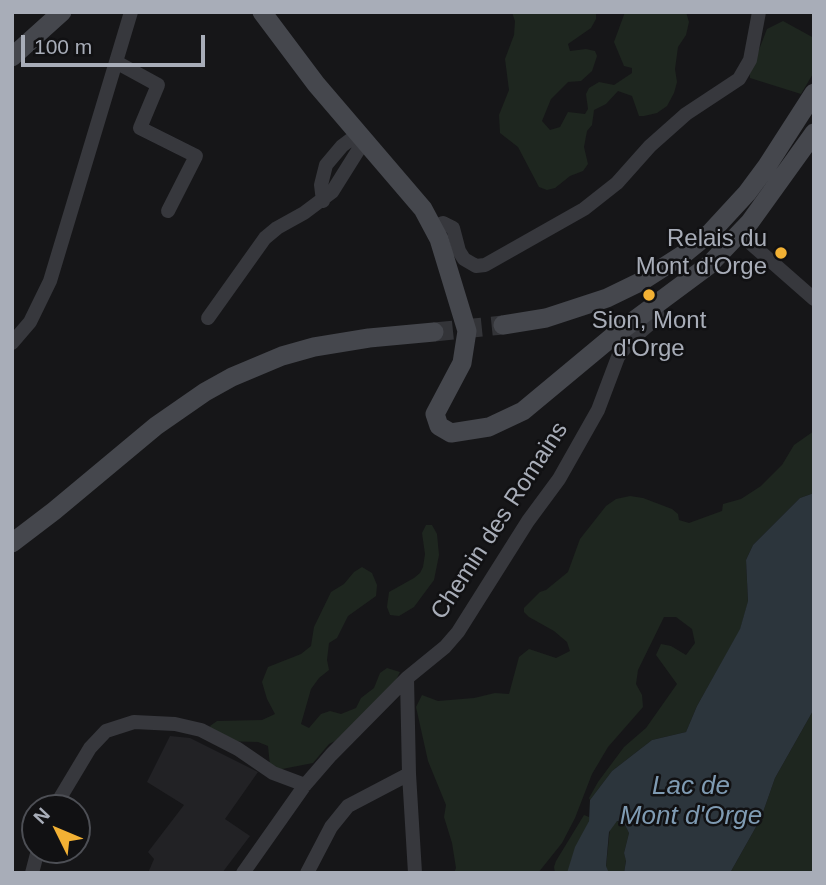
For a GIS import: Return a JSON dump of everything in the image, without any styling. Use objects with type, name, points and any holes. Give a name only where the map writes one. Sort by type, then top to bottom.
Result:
[{"type":"street","points":[[12,57],[62,12]]},
{"type":"street","points":[[12,343],[30,322],[50,281],[131,12]]},
{"type":"street","points":[[262,12],[301,66],[406,188],[433,227],[467,331],[462,363],[435,411],[438,423],[448,432],[484,428],[523,411],[612,337],[709,265],[740,234],[814,133]]},
{"type":"street","points":[[433,227],[443,223],[453,228],[464,259],[476,266],[485,265],[584,209],[618,183],[650,146],[686,114],[739,79],[750,60],[760,12]]},
{"type":"street","points":[[117,62],[158,85],[140,128],[196,156],[168,211]]},
{"type":"street","points":[[503,325],[546,318],[595,303],[642,281],[684,254],[724,219],[747,193],[814,93]]},
{"type":"street","points":[[208,318],[265,239],[277,228],[323,201],[340,182],[361,138]]},
{"type":"street","points":[[323,201],[321,185],[327,165],[342,146],[361,138]]},
{"type":"street","points":[[740,234],[814,299]]},
{"type":"street","name":"Chemin des Romains","points":[[243,873],[305,785],[359,725],[407,678],[445,647],[559,479],[598,410],[618,357],[631,340],[658,317],[655,305]]},
{"type":"street","points":[[12,543],[54,512],[156,426],[232,377],[282,356],[314,347],[369,338],[434,332]]},
{"type":"street","points":[[407,678],[415,873]]},
{"type":"street","points":[[62,794],[90,748],[106,731],[134,722],[189,726],[201,730],[238,749],[273,773],[305,785]]},
{"type":"street","points":[[307,873],[324,839],[348,806],[409,774]]},
{"type":"shaded area","points":[[512,12],[596,12],[591,28],[568,44],[570,51],[595,51],[597,56],[592,71],[581,81],[568,82],[551,99],[542,121],[550,130],[560,127],[568,112],[585,114],[588,109],[586,94],[589,88],[599,82],[614,85],[632,73],[632,68],[624,66],[614,42],[625,12],[686,12],[689,22],[686,35],[678,47],[675,69],[677,82],[667,106],[657,113],[639,116],[632,96],[618,91],[606,104],[594,110],[584,147],[588,164],[583,171],[547,190],[539,187],[518,147],[500,133],[499,115],[509,90],[505,59],[514,35],[515,21]]},
{"type":"shaded area","points":[[783,21],[814,38],[814,72],[801,94],[750,78],[767,29]]},
{"type":"shaded area","points":[[814,431],[814,493],[800,498],[753,545],[746,560],[748,602],[740,630],[697,706],[686,732],[652,740],[612,771],[590,800],[598,782],[624,747],[646,728],[677,684],[656,655],[661,644],[671,646],[686,655],[695,643],[692,629],[676,617],[664,617],[638,670],[636,684],[642,695],[643,707],[608,747],[592,774],[562,843],[538,873],[454,873],[456,868],[452,843],[444,817],[446,805],[428,761],[416,707],[422,695],[438,701],[495,693],[509,694],[519,657],[529,649],[556,658],[570,651],[567,642],[529,617],[524,608],[540,592],[568,572],[580,539],[606,506],[616,499],[630,496],[643,498],[672,509],[678,514],[679,520],[689,523],[722,511],[723,504],[741,499],[761,486],[782,465],[794,445]]},
{"type":"shaded area","points":[[426,525],[432,525],[437,534],[439,555],[434,580],[414,607],[399,616],[390,615],[387,607],[389,592],[414,578],[423,567],[425,554],[422,533]]},
{"type":"shaded area","points":[[362,567],[372,573],[377,585],[376,596],[348,616],[337,638],[329,643],[329,670],[311,689],[301,724],[309,728],[321,714],[330,711],[341,714],[356,708],[361,698],[374,688],[380,673],[387,668],[400,672],[396,680],[363,716],[329,744],[313,763],[277,770],[270,766],[268,746],[258,742],[220,741],[212,734],[210,726],[217,721],[262,720],[275,714],[262,682],[268,667],[301,654],[311,646],[314,627],[331,592]]},
{"type":"shaded area","points":[[814,709],[814,873],[730,873],[761,818],[775,778]]},
{"type":"shaded area","points":[[170,736],[190,738],[258,772],[225,819],[250,836],[222,873],[148,873],[154,859],[148,852],[184,805],[147,782]]},
{"type":"shaded area","points":[[584,815],[589,817],[589,821],[572,858],[570,869],[567,873],[555,873],[556,861]]},
{"type":"shaded area","points":[[616,821],[624,823],[629,833],[624,853],[624,873],[609,873],[606,867],[610,828]]},
{"type":"water","name":"Lac de Mont d'Orge","points":[[814,493],[814,709],[775,778],[761,818],[730,873],[624,873],[624,853],[629,833],[624,823],[617,821],[609,832],[606,866],[609,873],[567,873],[575,847],[589,821],[590,800],[612,771],[652,740],[686,732],[697,706],[740,629],[748,601],[746,560],[753,545],[800,498]]},
{"type":"tunnel","points":[[434,332],[503,325]]},
{"type":"place","name":"Relais du Mont d'Orge","points":[[781,253]]},
{"type":"place","name":"Sion, Mont d'Orge","points":[[649,295]]}]
